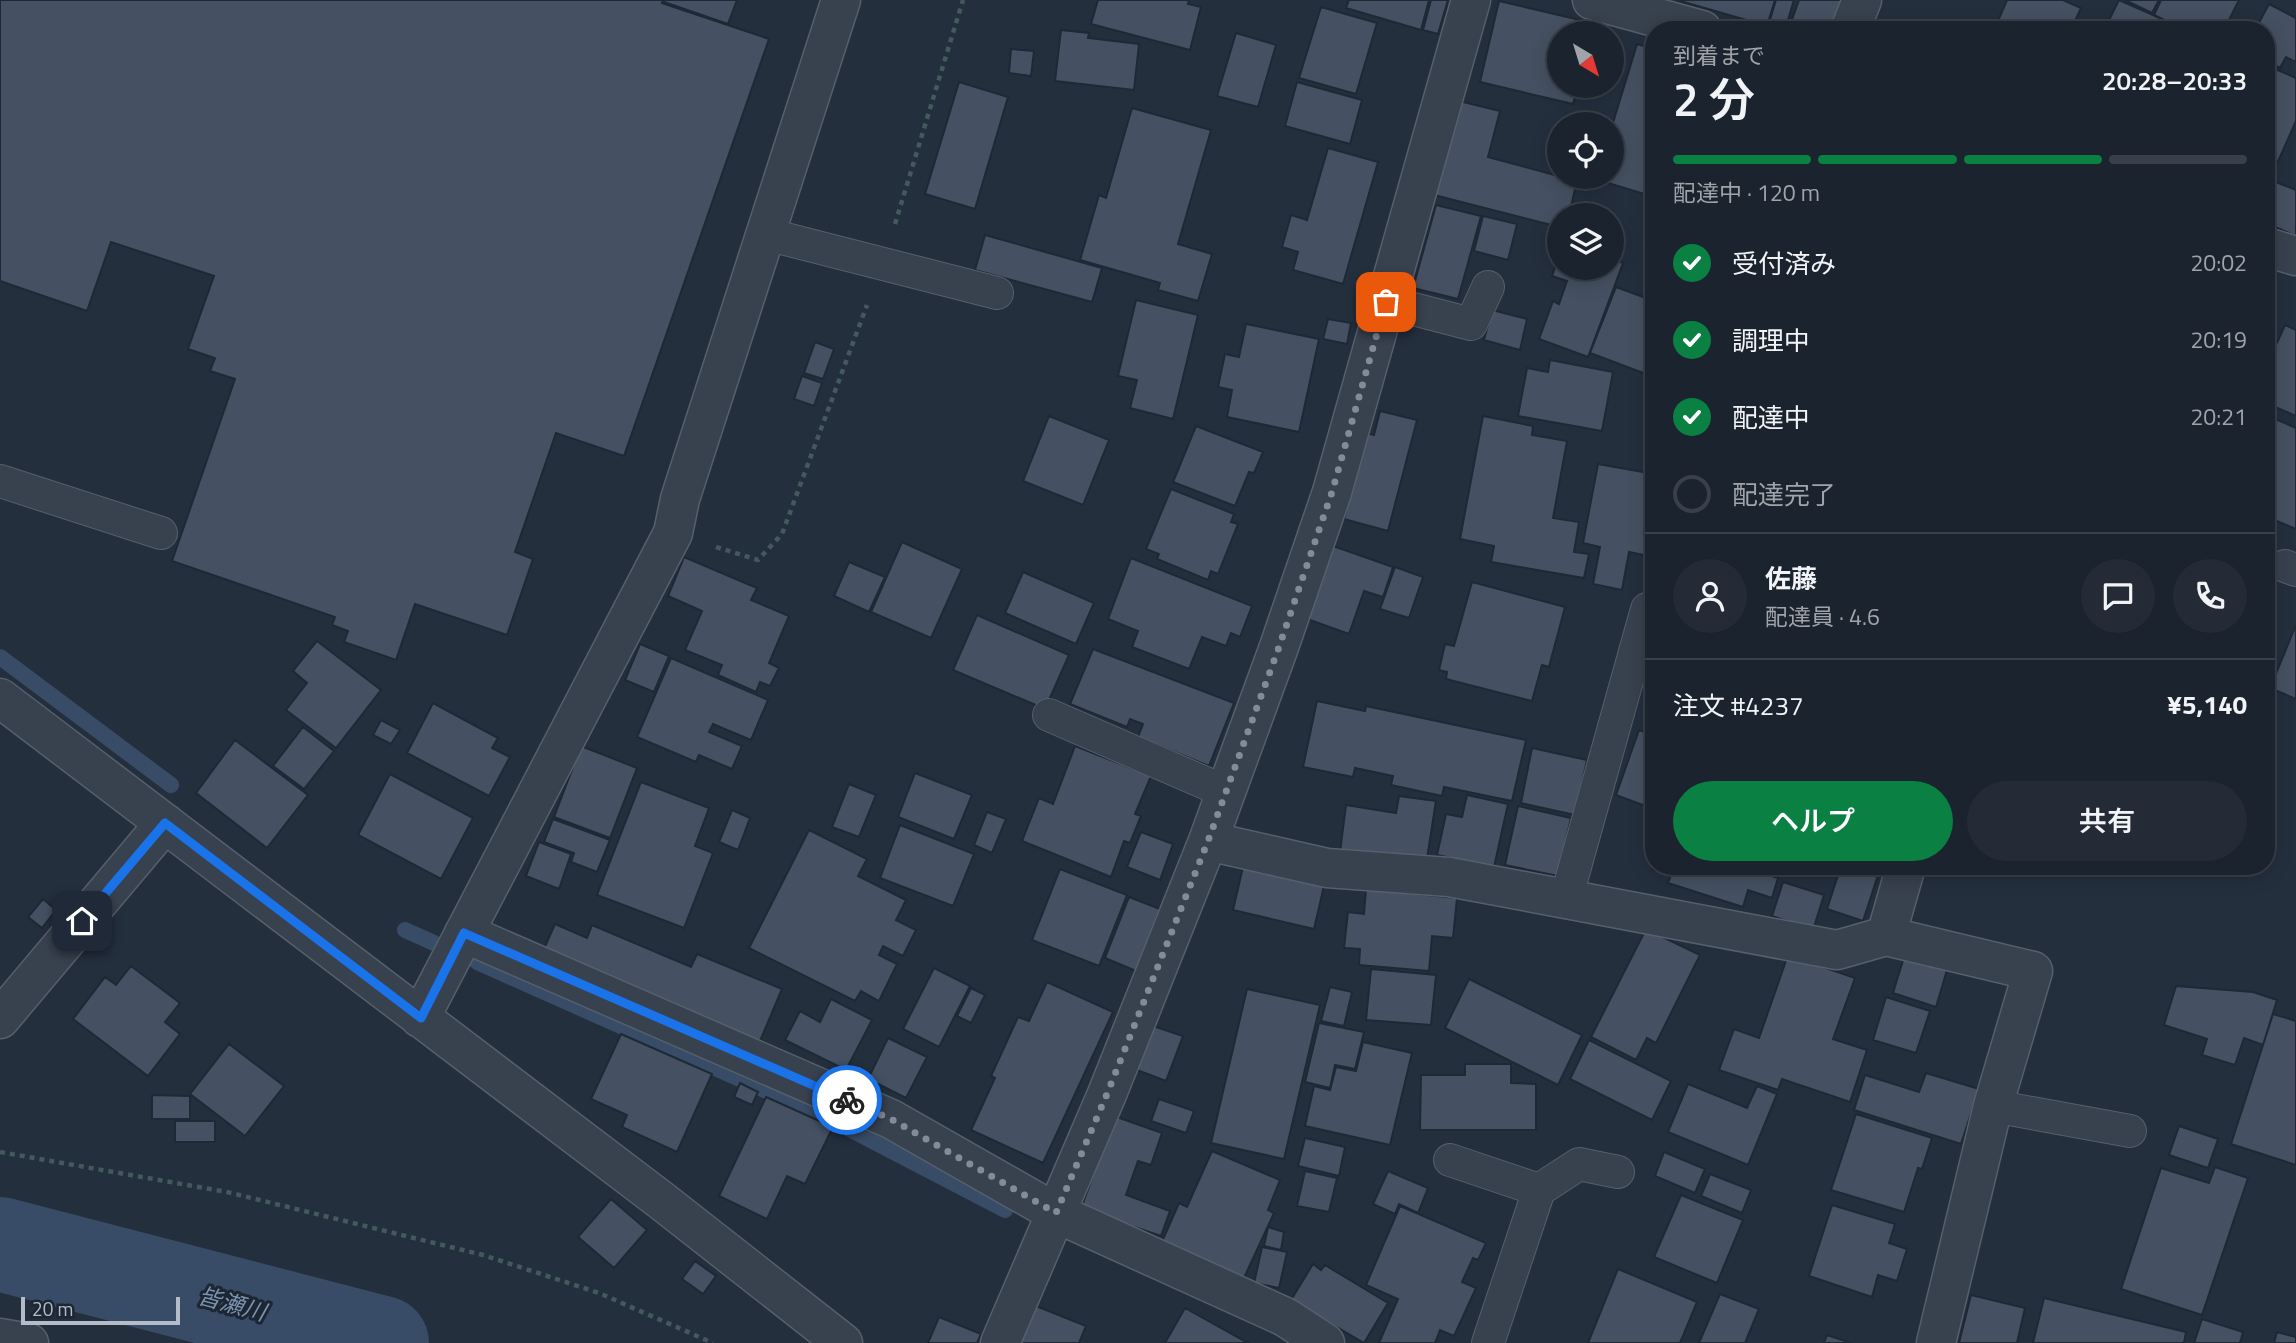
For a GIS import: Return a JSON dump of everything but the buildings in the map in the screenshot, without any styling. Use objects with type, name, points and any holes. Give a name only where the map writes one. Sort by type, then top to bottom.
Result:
[{"type":"street","points":[[421,1018],[673,533],[680,499],[841,0]]},
{"type":"street","points":[[1000,1343],[1107,1094],[1208,841],[1279,647],[1332,492],[1471,0]]},
{"type":"street","points":[[1592,0],[1669,21]]},
{"type":"street","points":[[1854,21],[1862,0]]},
{"type":"street","points":[[2275,250],[2296,256]]},
{"type":"street","points":[[0,698],[662,1201],[844,1343]]},
{"type":"street","points":[[0,1019],[165,823]]},
{"type":"street","points":[[1208,841],[1328,868],[1449,877],[1837,950],[1886,936],[2033,971],[1993,1106],[1936,1343]]},
{"type":"street","points":[[1886,936],[1903,875]]},
{"type":"street","points":[[464,933],[891,1119],[1056,1213],[1285,1317],[1325,1343]]},
{"type":"street","points":[[0,1338],[29,1343]]},
{"type":"lane","points":[[766,234],[997,293]]},
{"type":"lane","points":[[1386,302],[1471,324],[1488,286]]},
{"type":"lane","points":[[0,481],[161,533]]},
{"type":"lane","points":[[1566,899],[1645,616]]},
{"type":"lane","points":[[1049,715],[1226,792]]},
{"type":"lane","points":[[1993,1106],[2130,1131]]},
{"type":"lane","points":[[1450,1160],[1539,1190]]},
{"type":"lane","points":[[1488,1343],[1539,1190],[1578,1164],[1618,1171]]},
{"type":"path","points":[[673,533],[758,560],[782,534],[883,264],[963,0]]},
{"type":"path","points":[[0,1153],[227,1192],[483,1255],[599,1293],[713,1343]]},
{"type":"waterway","points":[[0,657],[171,785]]},
{"type":"waterway","points":[[405,930],[434,943]]},
{"type":"waterway","points":[[477,962],[832,1120],[1005,1210]]},
{"type":"waterway","name":"皆瀬川","points":[[0,1244],[382,1343]]},
{"type":"way so far","points":[[847,1100],[891,1119],[1056,1213],[1107,1094],[1208,841],[1279,647],[1332,492],[1386,302]]},
{"type":"route","points":[[82,921],[165,823],[421,1018],[464,933],[847,1100]]}]
